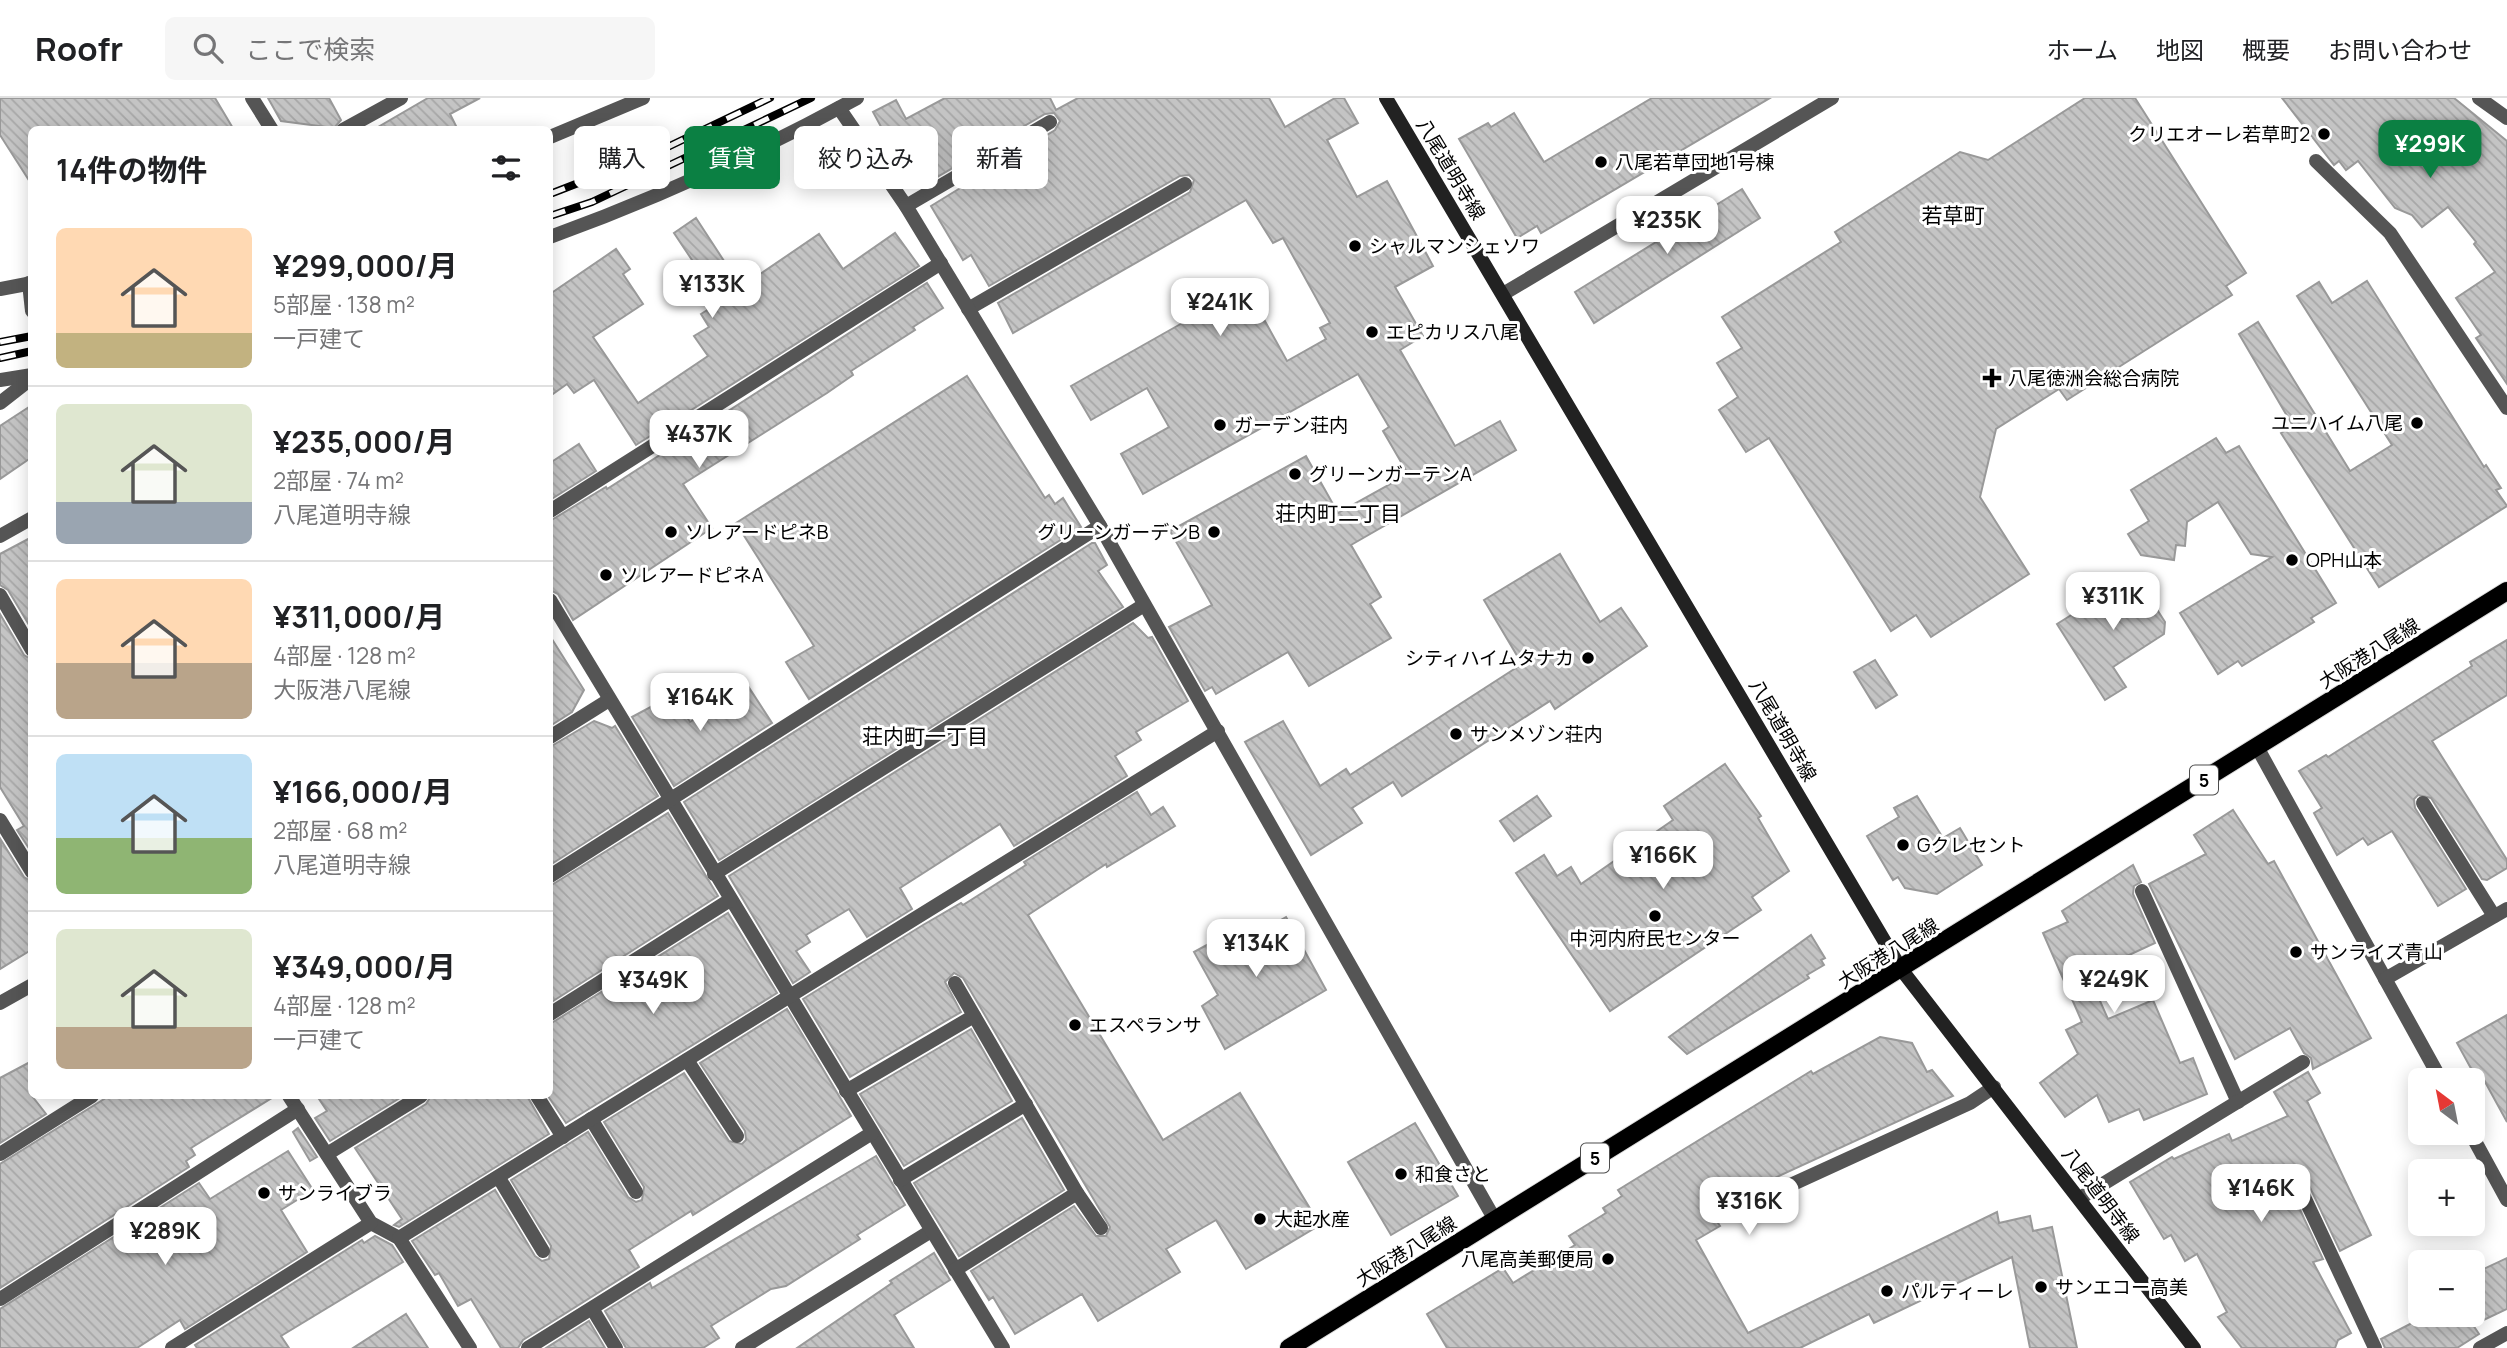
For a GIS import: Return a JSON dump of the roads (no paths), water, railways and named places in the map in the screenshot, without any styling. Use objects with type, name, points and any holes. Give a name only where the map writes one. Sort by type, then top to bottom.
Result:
[{"type":"main road","name":"八尾道明寺線","points":[[1386,98],[1902,969],[2194,1348]]},
{"type":"main road","name":"大阪港八尾線","points":[[1289,1348],[2507,591]]},
{"type":"street","points":[[252,98],[270,126]]},
{"type":"street","points":[[350,126],[401,98]]},
{"type":"street","points":[[553,136],[643,98]]},
{"type":"street","points":[[553,236],[606,217],[716,168],[857,98]]},
{"type":"street","points":[[1503,294],[1832,98]]},
{"type":"street","points":[[2479,98],[2507,118]]},
{"type":"street","points":[[839,108],[906,206],[1100,526],[1495,1220]]},
{"type":"street","points":[[906,206],[1050,122]]},
{"type":"street","points":[[2316,161],[2390,233],[2507,408]]},
{"type":"street","points":[[968,309],[1185,184]]},
{"type":"street","points":[[553,509],[940,263]]},
{"type":"street","points":[[0,289],[28,283]]},
{"type":"street","points":[[0,380],[28,376]]},
{"type":"street","points":[[0,404],[28,380]]},
{"type":"street","points":[[0,536],[28,520]]},
{"type":"street","points":[[553,874],[1100,526]]},
{"type":"street","points":[[0,595],[28,643]]},
{"type":"street","points":[[715,874],[1144,604]]},
{"type":"street","points":[[553,609],[1003,1348]]},
{"type":"street","points":[[553,735],[609,700]]},
{"type":"street","points":[[399,1238],[790,999],[1219,731]]},
{"type":"street","points":[[2257,747],[2434,1068]]},
{"type":"street","points":[[2385,979],[2501,913],[2423,803]]},
{"type":"street","points":[[0,820],[28,866]]},
{"type":"street","points":[[2142,891],[2238,1102]]},
{"type":"street","points":[[553,1012],[730,900]]},
{"type":"street","points":[[955,983],[1077,1193],[1101,1228]]},
{"type":"street","points":[[0,1003],[28,987]]},
{"type":"street","points":[[846,1091],[974,1016]]},
{"type":"street","points":[[687,1060],[737,1136]]},
{"type":"street","points":[[2080,1198],[2303,1062]]},
{"type":"street","points":[[1747,1205],[1970,1103],[1994,1087]]},
{"type":"street","points":[[0,1154],[87,1099]]},
{"type":"street","points":[[291,1099],[371,1223],[399,1238],[470,1348]]},
{"type":"street","points":[[327,1154],[416,1099]]},
{"type":"street","points":[[539,1099],[563,1137]]},
{"type":"street","points":[[900,1180],[1026,1104]]},
{"type":"street","points":[[0,1299],[298,1110]]},
{"type":"street","points":[[591,1119],[636,1192]]},
{"type":"street","points":[[528,1348],[593,1310],[872,1133]]},
{"type":"street","points":[[2477,1145],[2507,1200]]},
{"type":"street","points":[[499,1178],[543,1251]]},
{"type":"street","points":[[2298,1184],[2375,1348]]},
{"type":"street","points":[[955,1270],[1077,1193]]},
{"type":"street","points":[[172,1348],[371,1223]]},
{"type":"street","points":[[741,1348],[931,1231]]},
{"type":"street","points":[[593,1310],[616,1348]]},
{"type":"street","points":[[2480,1348],[2507,1333]]},
{"type":"railway","points":[[553,193],[653,154],[770,98]]},
{"type":"railway","points":[[553,215],[592,202],[811,98]]},
{"type":"railway","points":[[0,342],[28,337]]},
{"type":"railway","points":[[0,358],[28,352]]},
{"type":"place","name":"クリエオーレ若草町2","points":[[2324,134]]},
{"type":"place","name":"八尾若草団地1号棟","points":[[1601,162]]},
{"type":"place","name":"シャルマンシェソワ","points":[[1355,246]]},
{"type":"place","name":"エピカリス八尾","points":[[1372,332]]},
{"type":"place","name":"八尾徳洲会総合病院","points":[[1992,378]]},
{"type":"place","name":"ユニハイム八尾","points":[[2417,423]]},
{"type":"place","name":"ガーデン荘内","points":[[1220,425]]},
{"type":"place","name":"グリーンガーテンA","points":[[1295,474]]},
{"type":"place","name":"ソレアードピネB","points":[[671,532]]},
{"type":"place","name":"グリーンガーデンB","points":[[1214,532]]},
{"type":"place","name":"OPH山本","points":[[2292,560]]},
{"type":"place","name":"ソレアードピネA","points":[[606,575]]},
{"type":"place","name":"シティハイムタナカ","points":[[1588,658]]},
{"type":"place","name":"サンメゾン荘内","points":[[1456,734]]},
{"type":"place","name":"Gクレセント","points":[[1903,845]]},
{"type":"place","name":"中河内府民センター","points":[[1655,916]]},
{"type":"place","name":"サンライズ青山","points":[[2296,952]]},
{"type":"place","name":"エスペランサ","points":[[1075,1025]]},
{"type":"place","name":"和食さと","points":[[1401,1174]]},
{"type":"place","name":"サンライブラ","points":[[264,1193]]},
{"type":"place","name":"大起水産","points":[[1260,1219]]},
{"type":"place","name":"八尾高美郵便局","points":[[1608,1259]]},
{"type":"place","name":"サンエコー高美","points":[[2041,1287]]},
{"type":"place","name":"パルティーレ","points":[[1887,1291]]},
{"type":"district","name":"若草町","points":[[1953,215]]},
{"type":"district","name":"荘内町二丁目","points":[[1338,513]]},
{"type":"district","name":"荘内町一丁目","points":[[925,736]]}]
